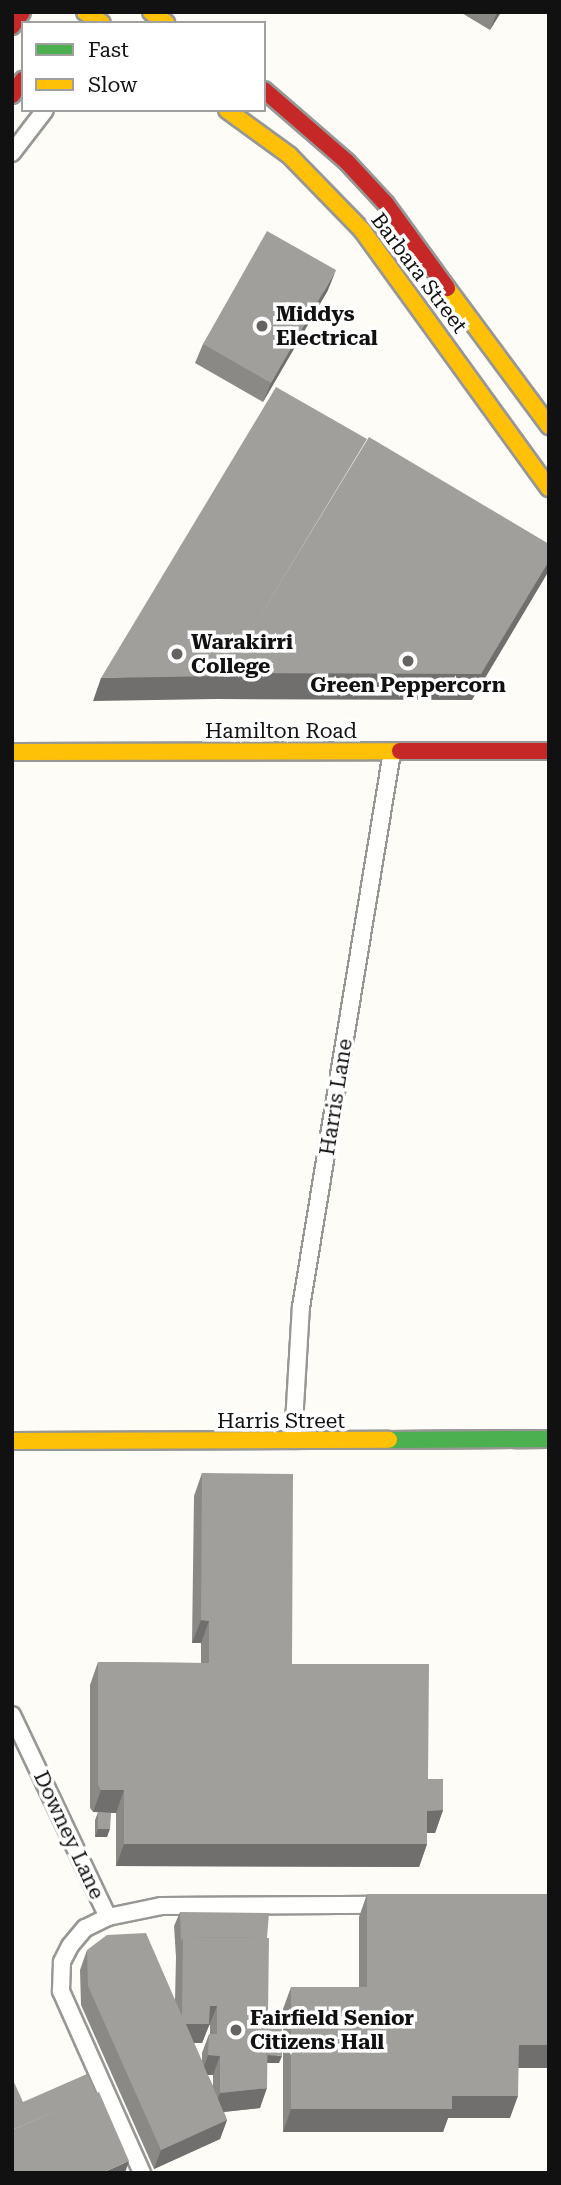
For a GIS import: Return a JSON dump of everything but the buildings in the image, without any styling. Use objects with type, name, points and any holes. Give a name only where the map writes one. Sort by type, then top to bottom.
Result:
[{"type":"street","points":[[12,26],[22,12]]},
{"type":"street","name":"Barbara Street","points":[[266,92],[347,162],[386,204],[549,426]]},
{"type":"street","name":"Barbara Street","points":[[230,112],[289,155],[362,230],[549,488]]},
{"type":"street","name":"Hamilton Road","points":[[12,752],[549,751]]},
{"type":"street","name":"Harris Street","points":[[12,1441],[292,1443],[549,1439]]},
{"type":"lane","points":[[12,153],[43,112]]},
{"type":"lane","name":"Harris Lane","points":[[292,1443],[301,1307],[392,752]]},
{"type":"lane","name":"Downey Lane","points":[[12,1715],[108,1917],[85,1928],[70,1946],[62,1962],[61,1991],[142,2173]]},
{"type":"lane","points":[[108,1917],[161,1906],[397,1905]]},
{"type":"traffic: fast","points":[[389,1440],[549,1439]]},
{"type":"traffic: slow","points":[[85,12],[99,21]]},
{"type":"traffic: slow","points":[[151,12],[163,21]]},
{"type":"traffic: slow","points":[[230,112],[289,155],[362,230],[549,488]]},
{"type":"traffic: slow","points":[[447,288],[549,426]]},
{"type":"traffic: slow","points":[[12,752],[400,751]]},
{"type":"traffic: slow","points":[[12,1441],[389,1440]]},
{"type":"traffic: jam","points":[[12,26],[22,12]]},
{"type":"traffic: jam","points":[[12,95],[21,83]]},
{"type":"traffic: jam","points":[[266,92],[347,162],[386,204],[447,288]]},
{"type":"traffic: jam","points":[[400,751],[549,751]]},
{"type":"place","name":"Middys Electrical","points":[[262,326]]},
{"type":"place","name":"Warakirri College","points":[[177,654]]},
{"type":"place","name":"Green Peppercorn","points":[[408,661]]},
{"type":"place","name":"Fairfield Senior Citizens Hall","points":[[236,2030]]}]
